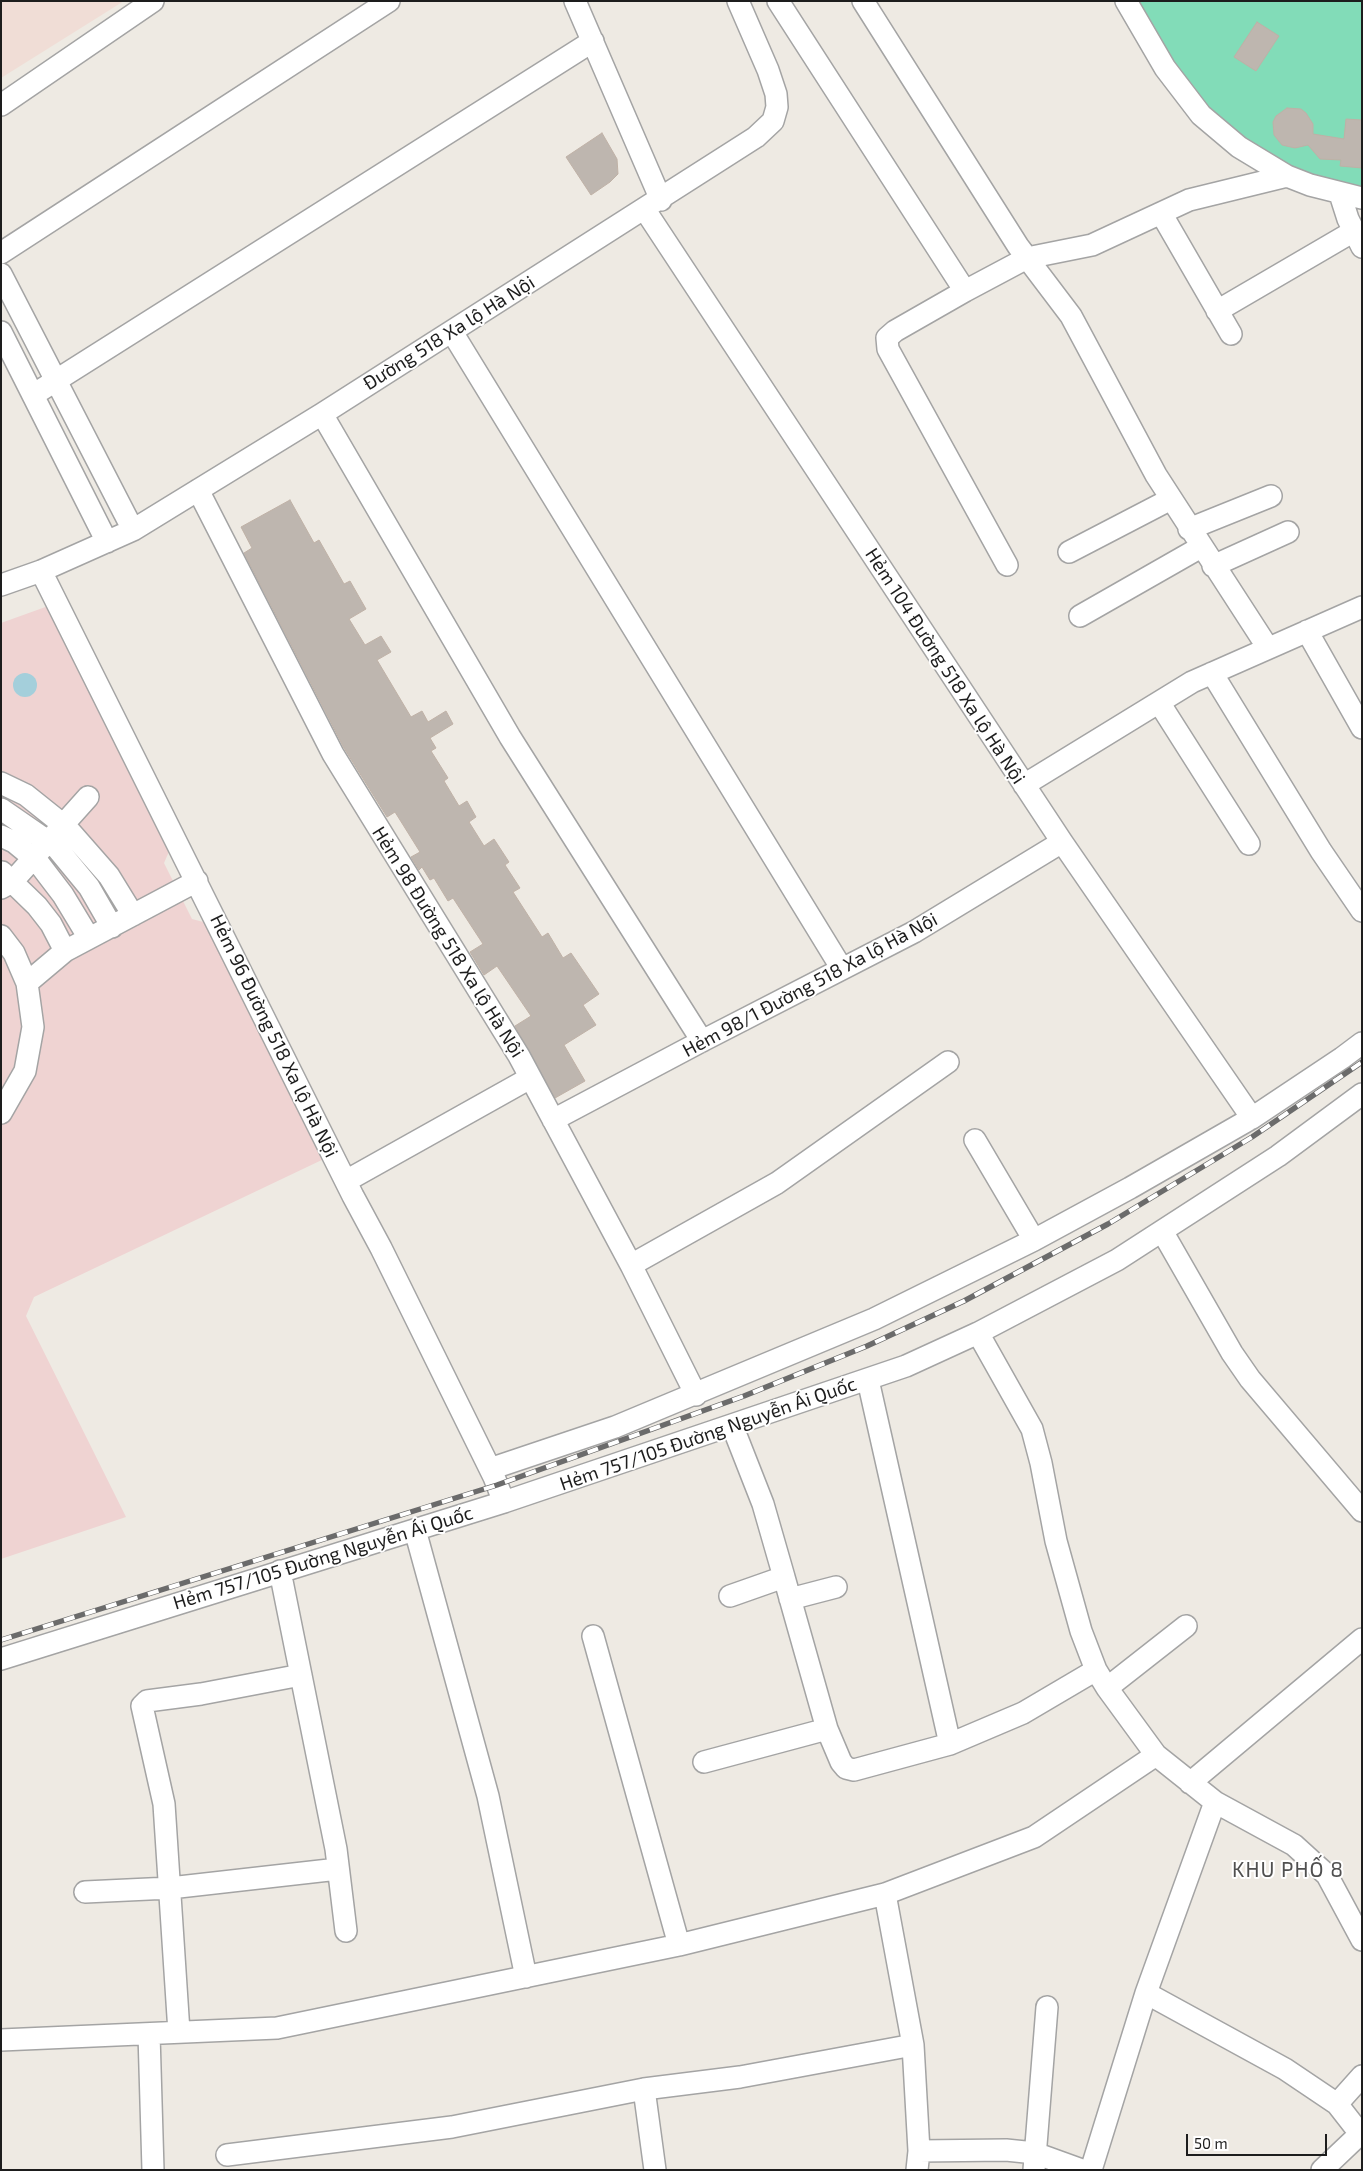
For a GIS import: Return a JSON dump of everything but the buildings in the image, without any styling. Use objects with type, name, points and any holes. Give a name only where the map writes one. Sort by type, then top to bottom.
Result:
[{"type":"street","points":[[1,105],[153,1]]},
{"type":"street","points":[[1,253],[389,1]]},
{"type":"street","name":"Hẻm 104 Đường 518 Xa lộ Hà Nội","points":[[575,1],[593,42],[653,205],[1024,785],[1252,1118]]},
{"type":"street","name":"Đường 518 Xa lộ Hà Nội","points":[[1,585],[41,571],[133,530],[452,332],[653,205],[756,137],[773,121],[776,107],[773,82],[738,1]]},
{"type":"street","points":[[778,1],[965,291]]},
{"type":"street","points":[[863,1],[1028,258],[1071,316],[1171,500],[1268,648]]},
{"type":"street","points":[[1126,1],[1165,68],[1201,114],[1239,147],[1287,176],[1340,194],[1362,198]]},
{"type":"street","points":[[33,395],[593,42]]},
{"type":"street","points":[[1007,565],[888,349],[887,338],[895,331],[965,291],[1028,258],[1092,245],[1189,200],[1287,176]]},
{"type":"street","points":[[1217,311],[1358,239],[1340,194]]},
{"type":"street","points":[[1161,213],[1231,334]]},
{"type":"street","points":[[1,274],[133,530]]},
{"type":"street","points":[[1,332],[107,542]]},
{"type":"street","points":[[452,332],[842,969]]},
{"type":"street","points":[[322,414],[510,737],[702,1041]]},
{"type":"street","name":"Hẻm 98 Đường 518 Xa lộ Hà Nội","points":[[198,490],[338,763],[493,1012],[631,1265],[696,1395]]},
{"type":"street","points":[[1189,530],[1272,496]]},
{"type":"street","points":[[1069,552],[1171,500]]},
{"type":"street","points":[[1213,566],[1288,532]]},
{"type":"street","points":[[1080,616],[1201,547]]},
{"type":"street","name":"Hẻm 96 Đường 518 Xa lộ Hà Nội","points":[[41,571],[490,1470],[504,1502]]},
{"type":"street","points":[[1024,785],[1160,704],[1192,682],[1362,606]]},
{"type":"street","points":[[1307,631],[1362,728]]},
{"type":"street","points":[[1212,673],[1321,851],[1362,911]]},
{"type":"street","points":[[1160,704],[1249,844]]},
{"type":"street","points":[[1,783],[26,795],[64,825],[109,876],[133,915]]},
{"type":"street","points":[[65,951],[51,924],[5,880],[34,858],[88,797]]},
{"type":"street","points":[[1,809],[48,842],[72,864],[103,909],[112,927]]},
{"type":"street","points":[[1,836],[14,842],[34,858],[63,895],[89,938]]},
{"type":"street","name":"Hẻm 98/1 Đường 518 Xa lộ Hà Nội","points":[[553,1120],[922,928],[1062,842]]},
{"type":"street","points":[[27,983],[65,951],[197,881]]},
{"type":"street","points":[[1,936],[14,953],[27,983],[32,1027],[25,1071],[1,1113]]},
{"type":"street","points":[[490,1470],[615,1427],[696,1395],[874,1319],[1034,1240],[1130,1188],[1252,1118],[1362,1043]]},
{"type":"street","points":[[631,1265],[777,1183],[948,1062]]},
{"type":"street","points":[[346,1181],[530,1078]]},
{"type":"street","name":"Hẻm 757/105 Đường Nguyễn Ái Quốc","points":[[1,1659],[504,1502],[906,1366],[978,1333],[1116,1260],[1278,1156],[1362,1094]]},
{"type":"street","points":[[975,1140],[1034,1240]]},
{"type":"street","points":[[1162,1231],[1232,1353],[1250,1379],[1362,1512]]},
{"type":"street","points":[[978,1333],[1032,1429],[1041,1463],[1056,1542],[1081,1631],[1096,1670],[1107,1688],[1156,1755],[1215,1802],[1294,1845],[1327,1875],[1362,1940]]},
{"type":"street","points":[[868,1380],[950,1744]]},
{"type":"street","points":[[732,1425],[763,1504],[827,1728],[841,1762],[846,1768],[854,1770],[950,1744],[1022,1713],[1096,1670]]},
{"type":"street","points":[[414,1530],[488,1796],[526,1977]]},
{"type":"street","points":[[280,1571],[338,1869],[346,1930]]},
{"type":"street","points":[[730,1596],[784,1577]]},
{"type":"street","points":[[790,1599],[836,1587]]},
{"type":"street","points":[[1107,1688],[1186,1626]]},
{"type":"street","points":[[593,1636],[679,1944]]},
{"type":"street","points":[[1190,1783],[1362,1640]]},
{"type":"street","points":[[179,2032],[164,1804],[142,1706],[147,1701],[201,1694],[301,1676]]},
{"type":"street","points":[[704,1762],[827,1728]]},
{"type":"street","points":[[1,2040],[277,2028],[679,1944],[886,1894],[1034,1837],[1156,1755]]},
{"type":"street","points":[[1092,2170],[1146,1993],[1215,1802]]},
{"type":"street","points":[[85,1892],[170,1888],[338,1869]]},
{"type":"street","points":[[886,1894],[913,2045],[918,2160],[1006,2150],[1034,2161],[1082,2170]]},
{"type":"street","points":[[1146,1993],[1285,2069],[1337,2104],[1361,2135],[1322,2170]]},
{"type":"street","points":[[1034,2161],[1048,2007]]},
{"type":"street","points":[[148,2034],[153,2170]]},
{"type":"street","points":[[227,2155],[452,2126],[644,2089],[740,2077],[913,2045]]},
{"type":"street","points":[[1337,2104],[1362,2076]]},
{"type":"street","points":[[644,2089],[655,2170]]},
{"type":"shaded area","points":[[1,1],[124,1],[1,78]]},
{"type":"shaded area","points":[[51,605],[171,847],[164,863],[192,919],[207,923],[326,1158],[34,1297],[26,1316],[126,1517],[1,1559],[1,623]]},
{"type":"green space","points":[[1138,1],[1362,1],[1362,187],[1316,176],[1291,166],[1246,138],[1209,108],[1174,62]]},
{"type":"water","points":[[25,673],[34,676],[37,685],[34,694],[25,697],[16,694],[13,685],[16,676]]},
{"type":"railway","points":[[1,1640],[497,1485],[744,1396],[867,1346],[964,1301],[1108,1224],[1252,1137],[1362,1062]]},
{"type":"district","name":"KHU PHỐ 8","points":[[1288,1870]]}]
